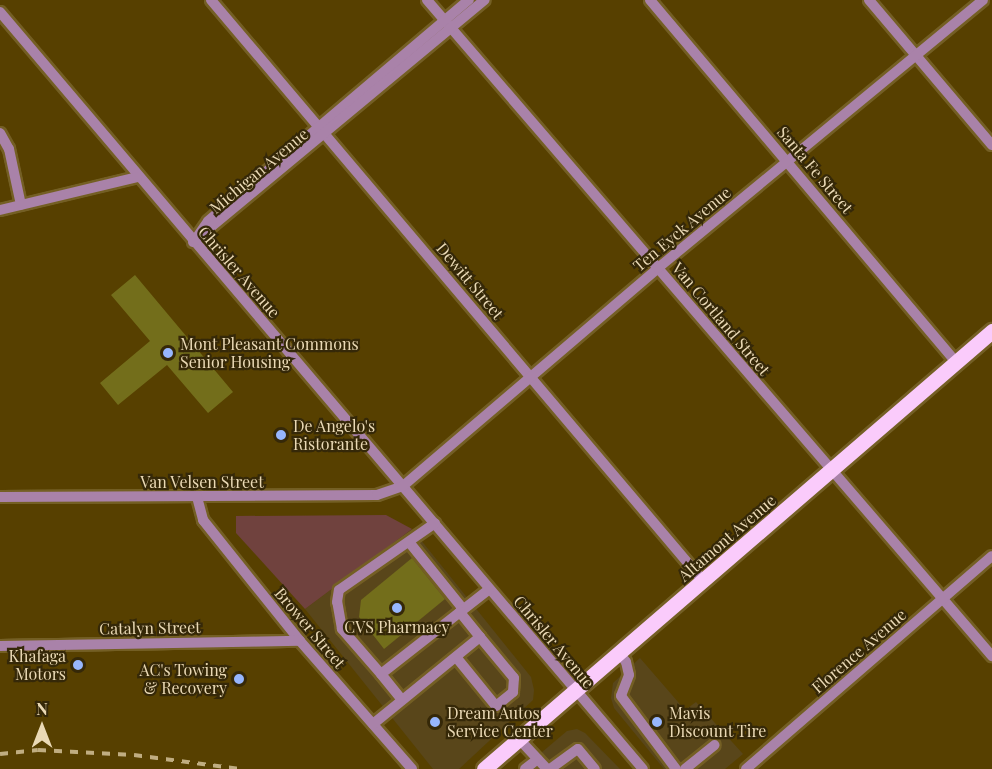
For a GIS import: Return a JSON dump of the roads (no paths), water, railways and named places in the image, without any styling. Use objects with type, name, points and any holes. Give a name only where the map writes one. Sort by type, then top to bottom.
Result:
[{"type":"main road","name":"Altamont Avenue","points":[[484,769],[574,690],[705,582],[992,331]]},
{"type":"street","name":"Dewitt Street","points":[[211,0],[705,582]]},
{"type":"street","name":"Van Cortland Street","points":[[428,0],[831,472],[992,656]]},
{"type":"street","name":"Michigan Avenue","points":[[448,24],[469,0]]},
{"type":"street","name":"Michigan Avenue","points":[[193,242],[208,221],[322,130],[448,24],[485,0]]},
{"type":"street","name":"Santa Fe Street","points":[[650,0],[956,362]]},
{"type":"street","points":[[869,0],[992,145]]},
{"type":"street","name":"Ten Eyck Avenue","points":[[403,486],[658,268],[983,0]]},
{"type":"street","name":"Chrisler Avenue","points":[[0,12],[137,177],[643,769]]},
{"type":"street","points":[[0,133],[9,149],[21,205]]},
{"type":"street","points":[[0,210],[137,177]]},
{"type":"street","name":"Van Velsen Street","points":[[0,497],[377,495],[403,486]]},
{"type":"street","name":"Brower Street","points":[[197,497],[203,520],[300,641],[412,769]]},
{"type":"street","points":[[402,700],[342,629],[337,602],[339,590],[435,523]]},
{"type":"street","points":[[409,542],[480,637],[514,678],[513,692],[496,706],[456,657]]},
{"type":"street","name":"Florence Avenue","points":[[747,769],[992,556]]},
{"type":"street","points":[[381,674],[489,589]]},
{"type":"street","points":[[373,724],[480,637]]},
{"type":"street","name":"Catalyn Street","points":[[0,646],[300,641]]},
{"type":"street","points":[[619,653],[627,662],[629,675],[621,696],[676,769]]},
{"type":"street","points":[[519,740],[549,769],[578,749],[595,769]]},
{"type":"street","points":[[684,769],[715,745]]},
{"type":"street","points":[[525,769],[538,759]]},
{"type":"railway","points":[[0,754],[38,750],[134,755],[240,769]]},
{"type":"place","name":"Mont Pleasant Commons Senior Housing","points":[[168,353]]},
{"type":"place","name":"De Angelo's Ristorante","points":[[281,435]]},
{"type":"place","name":"CVS Pharmacy","points":[[397,608]]},
{"type":"place","name":"Khafaga Motors","points":[[78,665]]},
{"type":"place","name":"AC's Towing & Recovery","points":[[239,679]]},
{"type":"place","name":"Dream Autos Service Center","points":[[435,722]]},
{"type":"place","name":"Mavis Discount Tire","points":[[657,722]]}]
